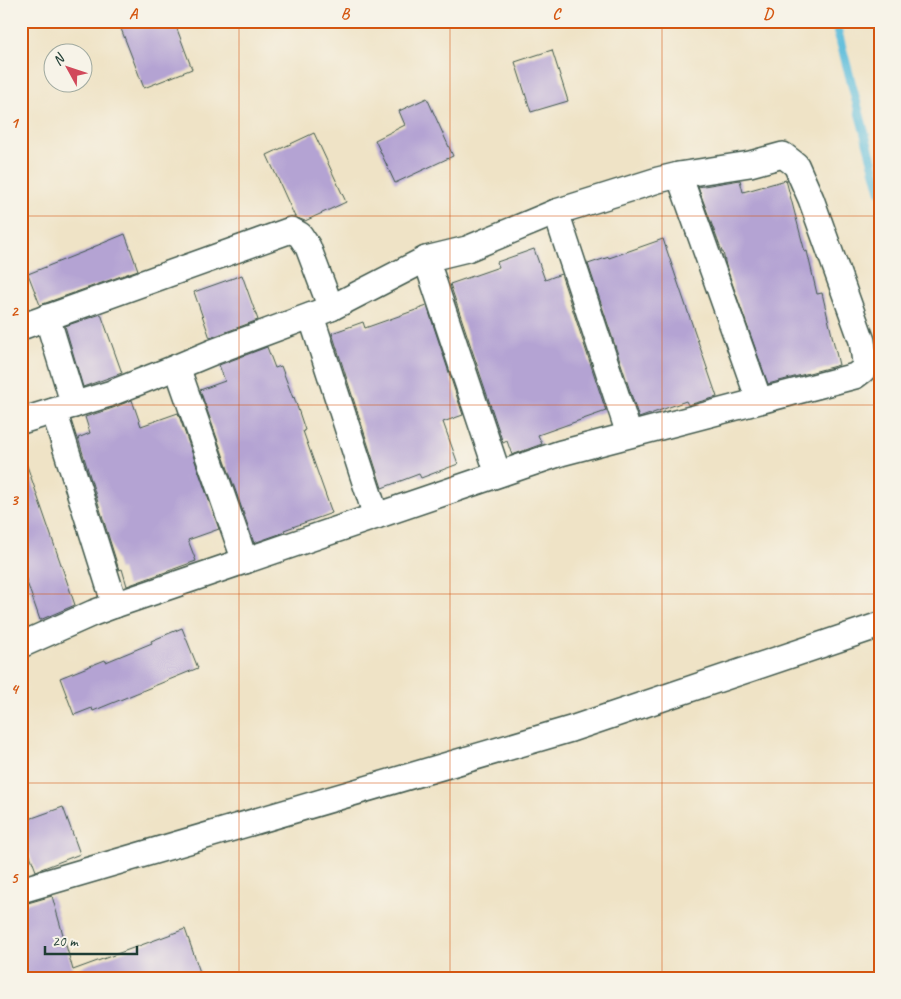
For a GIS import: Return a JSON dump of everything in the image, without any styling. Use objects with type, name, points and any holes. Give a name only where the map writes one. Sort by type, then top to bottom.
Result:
[{"type":"street","points":[[21,421],[109,394],[178,368],[213,352],[321,312],[426,259],[467,249],[556,212],[658,180],[750,164],[783,155],[796,165],[811,199],[862,342],[866,362],[863,370],[855,376],[629,434],[561,453],[498,474],[115,605],[21,645]]},
{"type":"street","points":[[679,175],[759,400]]},
{"type":"street","points":[[556,212],[629,434]]},
{"type":"street","points":[[21,327],[291,230],[300,235],[308,248],[321,312],[376,516]]},
{"type":"street","points":[[426,259],[498,474]]},
{"type":"street","points":[[47,317],[64,408],[115,605]]},
{"type":"street","points":[[178,368],[245,561]]},
{"type":"street","points":[[21,890],[571,729],[880,626]]},
{"type":"building","points":[[118,21],[174,21],[192,69],[144,88]]},
{"type":"building","points":[[552,50],[568,101],[531,112],[515,62]]},
{"type":"building","points":[[427,98],[453,156],[395,183],[375,140],[405,125],[399,111]]},
{"type":"building","points":[[314,133],[346,202],[305,221],[295,217],[267,155]]},
{"type":"building","points":[[740,180],[743,192],[786,180],[805,252],[807,251],[817,294],[822,293],[839,365],[768,384],[726,266],[723,252],[698,187]]},
{"type":"building","points":[[125,234],[138,270],[40,305],[28,274]]},
{"type":"building","points":[[663,239],[717,397],[688,405],[686,401],[639,418],[588,264]]},
{"type":"building","points":[[534,249],[545,280],[561,274],[606,411],[538,435],[542,444],[512,455],[507,441],[503,443],[450,284],[499,267],[497,262]]},
{"type":"building","points":[[242,275],[258,320],[210,338],[194,292]]},
{"type":"building","points":[[427,306],[463,415],[443,422],[458,464],[421,478],[419,474],[382,488],[332,333],[363,322],[365,328]]},
{"type":"building","points":[[101,314],[122,373],[83,387],[65,326]]},
{"type":"building","points":[[267,347],[275,368],[281,366],[294,397],[305,430],[303,431],[332,513],[254,543],[200,390],[225,381],[219,365]]},
{"type":"building","points":[[132,400],[141,426],[178,413],[219,529],[188,540],[196,561],[127,586],[122,569],[119,570],[78,438],[90,433],[85,417]]},
{"type":"building","points":[[25,460],[75,605],[40,620],[21,565],[21,461]]},
{"type":"building","points":[[182,628],[198,668],[93,711],[92,708],[74,715],[60,678],[105,660],[106,662]]},
{"type":"building","points":[[63,807],[80,854],[36,871],[21,831],[21,822]]},
{"type":"building","points":[[52,896],[73,970],[185,929],[202,978],[21,978],[21,905]]},
{"type":"waterway","points":[[835,21],[880,191]]}]
